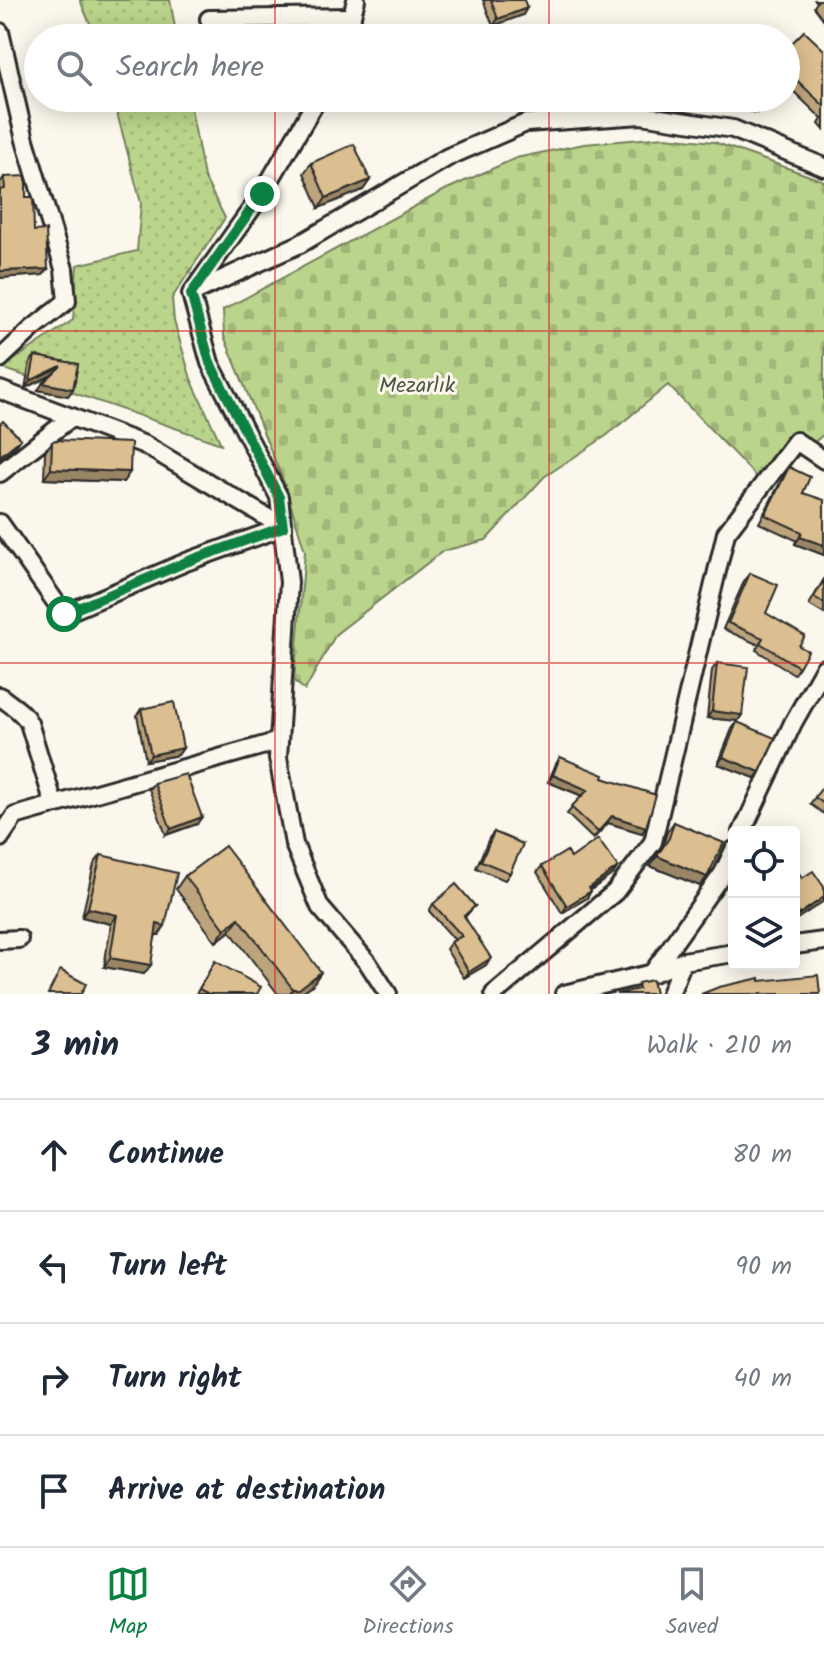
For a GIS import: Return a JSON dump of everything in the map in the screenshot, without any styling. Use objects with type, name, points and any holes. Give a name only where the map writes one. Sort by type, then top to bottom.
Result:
[{"type":"street","points":[[350,24],[356,0]]},
{"type":"street","points":[[209,19],[352,17]]},
{"type":"street","points":[[0,32],[25,140],[64,269],[67,301],[0,359]]},
{"type":"street","points":[[191,294],[262,194],[310,112]]},
{"type":"street","points":[[191,294],[300,244],[448,157],[526,123],[641,115],[733,129],[824,167]]},
{"type":"street","points":[[191,294],[210,363],[279,497],[289,582],[278,758],[294,844],[320,907],[368,963],[388,994]]},
{"type":"street","points":[[0,390],[145,445],[283,527]]},
{"type":"street","points":[[0,473],[72,417]]},
{"type":"street","points":[[494,994],[615,892],[653,842],[726,533],[796,441],[824,460]]},
{"type":"street","points":[[0,523],[64,614],[186,562],[283,527]]},
{"type":"street","points":[[745,826],[793,723],[824,668]]},
{"type":"street","points":[[0,696],[24,713],[29,723],[54,804]]},
{"type":"street","points":[[0,838],[15,816],[279,741]]},
{"type":"street","points":[[653,973],[728,863]]},
{"type":"street","points":[[0,940],[19,939]]},
{"type":"street","points":[[800,944],[824,941]]},
{"type":"street","points":[[564,994],[653,973],[683,961],[728,954]]},
{"type":"street","points":[[670,994],[683,961]]},
{"type":"green space","points":[[80,0],[170,0],[174,24],[90,24]]},
{"type":"green space","points":[[117,112],[192,112],[204,177],[225,218],[172,298],[174,321],[191,379],[221,444],[2,368],[73,320],[77,265],[137,251],[141,203]]},
{"type":"green space","name":"Mezarlık","points":[[665,137],[714,142],[824,181],[824,434],[764,485],[668,385],[606,436],[544,477],[486,540],[443,551],[336,634],[305,690],[294,681],[305,551],[284,483],[224,336],[223,310],[445,190],[516,158],[584,144]]},
{"type":"building","points":[[491,0],[524,0],[527,8],[498,19]]},
{"type":"building","points":[[804,31],[824,50],[824,106],[800,83],[800,35]]},
{"type":"building","points":[[354,144],[370,180],[326,198],[311,163]]},
{"type":"building","points":[[26,176],[26,197],[33,197],[34,231],[46,230],[48,269],[0,271],[0,190],[5,189],[4,177]]},
{"type":"building","points":[[35,356],[78,364],[73,389],[43,383],[61,366],[30,381]]},
{"type":"building","points":[[3,421],[21,439],[0,456],[0,424]]},
{"type":"building","points":[[52,442],[131,443],[130,472],[51,469]]},
{"type":"building","points":[[789,467],[810,477],[803,493],[824,500],[824,545],[800,537],[802,532],[765,515]]},
{"type":"building","points":[[750,573],[778,585],[766,613],[805,636],[799,646],[808,651],[799,667],[760,643],[763,638],[728,623]]},
{"type":"building","points":[[824,580],[824,603],[814,597]]},
{"type":"building","points":[[717,663],[748,667],[742,715],[712,711]]},
{"type":"building","points":[[174,702],[183,748],[151,755],[141,709]]},
{"type":"building","points":[[737,722],[775,738],[760,772],[723,757]]},
{"type":"building","points":[[560,757],[604,775],[603,778],[656,795],[646,827],[612,816],[598,832],[571,807],[588,790],[553,775]]},
{"type":"building","points":[[186,774],[202,817],[171,829],[154,783]]},
{"type":"building","points":[[824,785],[824,804],[815,797]]},
{"type":"building","points":[[674,822],[724,843],[707,877],[657,856],[669,838]]},
{"type":"building","points":[[494,832],[523,844],[510,873],[481,861]]},
{"type":"building","points":[[598,839],[618,867],[589,888],[591,891],[567,906],[542,866],[567,851],[571,858]]},
{"type":"building","points":[[225,846],[321,972],[299,989],[293,989],[239,918],[225,929],[185,876]]},
{"type":"building","points":[[101,855],[177,873],[165,926],[157,924],[151,965],[110,958],[117,915],[88,908]]},
{"type":"building","points":[[813,871],[824,887],[824,897],[800,914],[800,875],[802,878]]},
{"type":"building","points":[[456,884],[475,906],[464,916],[491,958],[469,972],[451,942],[462,936],[433,904]]},
{"type":"building","points":[[215,961],[261,987],[257,994],[209,994],[199,989]]},
{"type":"building","points":[[60,970],[86,984],[81,994],[48,994]]},
{"type":"building","points":[[818,975],[820,994],[701,994],[760,978],[760,981]]},
{"type":"building","points":[[652,980],[655,994],[616,994],[639,989],[638,983]]},
{"type":"route","points":[[64,614],[186,562],[283,527],[279,497],[210,363],[191,294],[262,194]]}]
